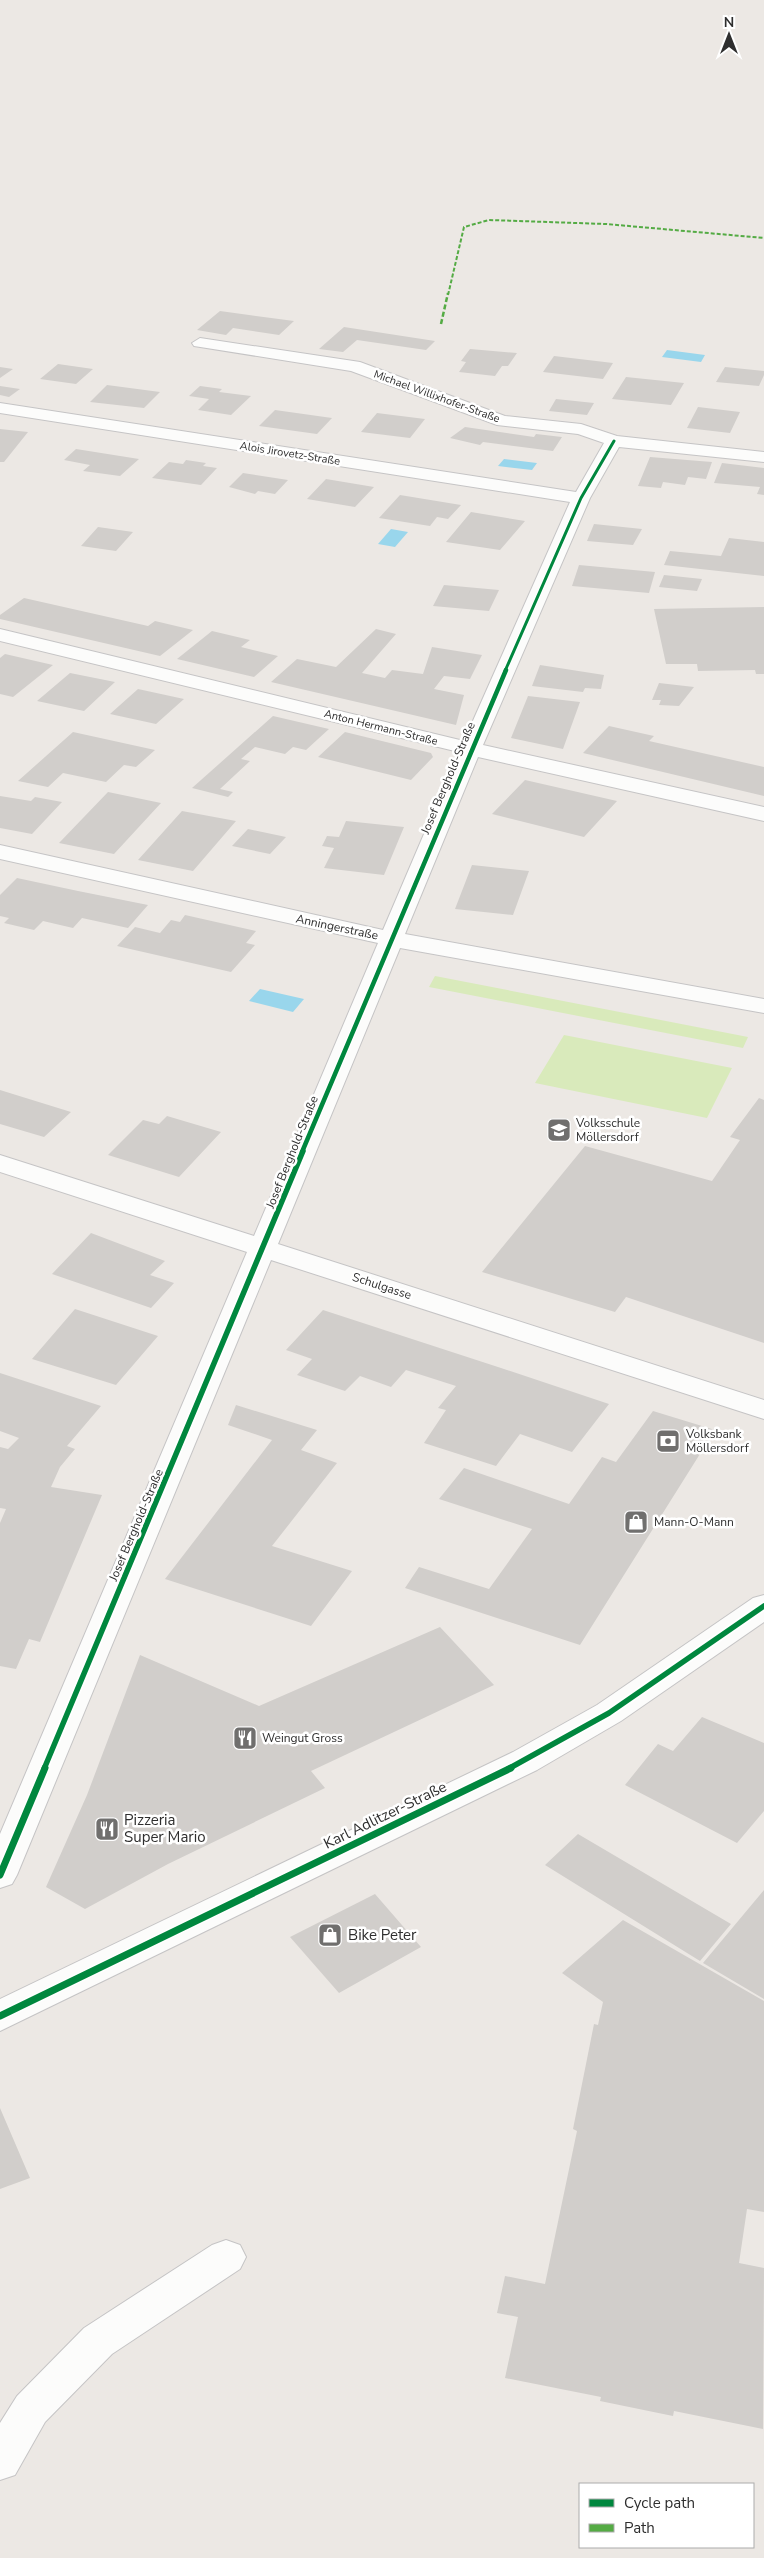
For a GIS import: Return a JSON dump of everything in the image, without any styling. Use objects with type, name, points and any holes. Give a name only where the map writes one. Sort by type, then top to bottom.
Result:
[{"type":"street","name":"Michael Willixhofer-Straße","points":[[200,343],[354,366],[461,408],[503,421],[581,429],[614,441],[764,457]]},
{"type":"street","name":"Alois Jirovetz-Straße","points":[[0,408],[581,498]]},
{"type":"street","name":"Josef Berghold-Straße","points":[[0,1875],[390,938],[581,498],[614,441]]},
{"type":"street","name":"Anton Hermann-Straße","points":[[0,635],[471,749],[764,814]]},
{"type":"street","name":"Anningerstraße","points":[[0,852],[390,938],[764,1006]]},
{"type":"street","name":"Schulgasse","points":[[0,1163],[764,1410]]},
{"type":"street","name":"Karl Adlitzer-Straße","points":[[0,2015],[525,1761],[608,1713],[764,1606]]},
{"type":"street","points":[[0,2461],[32,2409],[98,2341],[226,2257]]},
{"type":"green space","points":[[435,976],[748,1037],[743,1048],[429,987]]},
{"type":"green space","points":[[564,1035],[732,1068],[707,1118],[535,1083]]},
{"type":"water","points":[[667,350],[705,355],[701,362],[662,357]]},
{"type":"water","points":[[504,459],[537,463],[532,470],[498,466]]},
{"type":"water","points":[[391,529],[408,532],[395,547],[378,544]]},
{"type":"water","points":[[260,989],[304,999],[293,1012],[249,1001]]},
{"type":"building","points":[[220,311],[294,321],[279,335],[233,328],[226,335],[197,330]]},
{"type":"building","points":[[344,327],[435,341],[426,350],[357,340],[343,352],[319,349]]},
{"type":"building","points":[[470,349],[517,353],[508,366],[502,366],[495,376],[459,372],[466,362],[461,361]]},
{"type":"building","points":[[554,356],[613,363],[603,379],[543,372]]},
{"type":"building","points":[[58,364],[93,369],[76,384],[40,379]]},
{"type":"building","points":[[0,367],[13,369],[0,378]]},
{"type":"building","points":[[725,367],[764,371],[764,375],[759,386],[716,382]]},
{"type":"building","points":[[626,377],[684,383],[671,405],[612,399]]},
{"type":"building","points":[[107,385],[160,392],[144,408],[90,402]]},
{"type":"building","points":[[0,386],[20,389],[9,397],[0,395]]},
{"type":"building","points":[[200,386],[222,389],[219,392],[251,396],[231,415],[198,410],[209,399],[189,396]]},
{"type":"building","points":[[556,399],[594,403],[587,415],[549,411]]},
{"type":"building","points":[[698,407],[740,412],[730,433],[687,428]]},
{"type":"building","points":[[275,410],[332,418],[317,434],[259,426]]},
{"type":"building","points":[[377,413],[425,419],[410,438],[361,432]]},
{"type":"building","points":[[465,427],[534,437],[536,434],[562,437],[553,451],[483,442],[480,445],[450,438]]},
{"type":"building","points":[[0,429],[28,432],[4,462],[0,462]]},
{"type":"building","points":[[76,449],[139,459],[120,476],[83,471],[90,465],[64,460]]},
{"type":"building","points":[[650,457],[712,462],[706,479],[688,477],[685,485],[663,482],[661,488],[638,486]]},
{"type":"building","points":[[186,460],[206,463],[203,466],[217,468],[201,485],[152,478],[169,462],[183,464]]},
{"type":"building","points":[[722,463],[764,468],[764,495],[757,494],[760,487],[714,483]]},
{"type":"building","points":[[243,473],[288,480],[275,494],[258,491],[255,494],[229,487]]},
{"type":"building","points":[[326,479],[374,487],[355,507],[307,499]]},
{"type":"building","points":[[400,495],[461,505],[448,519],[437,517],[430,526],[379,518]]},
{"type":"building","points":[[471,512],[525,521],[500,550],[446,542]]},
{"type":"building","points":[[594,524],[642,529],[633,545],[587,541]]},
{"type":"building","points":[[98,527],[133,532],[116,551],[81,546]]},
{"type":"building","points":[[729,538],[764,542],[764,576],[664,565],[670,551],[721,556]]},
{"type":"building","points":[[579,565],[655,572],[649,593],[572,586]]},
{"type":"building","points":[[664,575],[702,579],[697,591],[659,587]]},
{"type":"building","points":[[444,585],[499,590],[489,611],[433,606]]},
{"type":"building","points":[[24,598],[148,626],[155,621],[193,630],[160,656],[0,619],[0,615]]},
{"type":"building","points":[[764,607],[764,674],[756,674],[755,670],[698,671],[697,664],[666,664],[654,609]]},
{"type":"building","points":[[376,629],[396,634],[362,673],[385,678],[392,670],[423,674],[432,647],[482,655],[470,679],[444,676],[434,689],[464,695],[456,725],[271,682],[297,659],[336,667]]},
{"type":"building","points":[[212,631],[250,640],[241,647],[278,656],[254,677],[177,659]]},
{"type":"building","points":[[5,654],[53,665],[13,697],[0,694],[0,658]]},
{"type":"building","points":[[540,665],[604,675],[601,689],[585,688],[583,692],[532,686]]},
{"type":"building","points":[[70,673],[115,682],[84,711],[37,701]]},
{"type":"building","points":[[659,683],[694,687],[679,706],[659,705],[661,700],[652,700]]},
{"type":"building","points":[[138,689],[184,699],[156,724],[110,714]]},
{"type":"building","points":[[528,696],[580,702],[563,749],[511,738]]},
{"type":"building","points":[[273,716],[329,729],[306,750],[293,747],[285,754],[255,747],[241,759],[250,761],[220,789],[233,792],[228,797],[192,788]]},
{"type":"building","points":[[609,726],[654,736],[649,741],[764,767],[764,796],[583,753]]},
{"type":"building","points":[[73,732],[155,750],[136,767],[124,765],[106,782],[63,773],[48,787],[18,781]]},
{"type":"building","points":[[345,732],[431,753],[433,757],[411,780],[318,757]]},
{"type":"building","points":[[525,780],[617,801],[584,837],[492,814]]},
{"type":"building","points":[[108,792],[161,803],[114,854],[59,843]]},
{"type":"building","points":[[0,796],[31,801],[35,797],[62,802],[32,834],[0,828]]},
{"type":"building","points":[[182,811],[236,821],[193,871],[138,860]]},
{"type":"building","points":[[346,821],[404,827],[384,875],[324,868],[334,848],[322,846],[327,836],[339,837]]},
{"type":"building","points":[[248,829],[286,837],[270,854],[232,846]]},
{"type":"building","points":[[472,865],[529,871],[513,915],[455,909]]},
{"type":"building","points":[[17,878],[148,905],[128,928],[82,918],[73,928],[43,921],[34,930],[4,923],[9,918],[0,916],[0,895]]},
{"type":"building","points":[[185,915],[256,931],[246,943],[255,945],[231,972],[117,946],[135,927],[160,933],[171,920],[180,922]]},
{"type":"building","points":[[0,1090],[71,1112],[44,1137],[0,1124]]},
{"type":"building","points":[[759,1098],[764,1100],[764,1343],[626,1297],[615,1312],[482,1272],[585,1146],[712,1181],[740,1140],[730,1137]]},
{"type":"building","points":[[167,1116],[221,1132],[179,1177],[108,1155],[143,1120],[159,1124]]},
{"type":"building","points":[[91,1233],[165,1261],[150,1275],[174,1283],[151,1308],[52,1274]]},
{"type":"building","points":[[75,1309],[158,1336],[116,1385],[32,1359]]},
{"type":"building","points":[[323,1310],[609,1404],[572,1452],[520,1434],[496,1466],[424,1443],[446,1410],[438,1408],[456,1386],[406,1370],[391,1387],[360,1376],[345,1391],[297,1375],[312,1359],[286,1350]]},
{"type":"building","points":[[0,1373],[101,1406],[67,1446],[75,1449],[60,1467],[51,1487],[102,1495],[40,1642],[29,1639],[16,1669],[0,1666],[0,1523],[6,1509],[0,1508],[0,1447],[8,1449],[19,1438],[0,1431]]},
{"type":"building","points":[[236,1405],[317,1430],[301,1450],[337,1463],[272,1546],[352,1571],[311,1626],[165,1579],[272,1440],[228,1425]]},
{"type":"building","points":[[653,1411],[715,1430],[580,1645],[405,1588],[419,1567],[489,1589],[532,1529],[439,1499],[464,1468],[569,1504],[602,1457],[616,1462]]},
{"type":"building","name":"Weingut Gross","points":[[440,1627],[494,1685],[311,1771],[325,1788],[168,1864],[85,1909],[46,1887],[87,1795],[140,1655],[259,1706]]},
{"type":"building","points":[[702,1717],[764,1743],[764,1811],[737,1843],[625,1785],[658,1744],[673,1751]]},
{"type":"building","points":[[578,1834],[731,1924],[700,1961],[545,1865]]},
{"type":"building","points":[[764,1890],[764,1999],[703,1963]]},
{"type":"building","points":[[375,1894],[421,1947],[339,1993],[290,1937]]},
{"type":"building","points":[[623,1920],[764,2001],[764,2212],[747,2209],[739,2263],[764,2268],[763,2429],[674,2411],[673,2416],[600,2401],[601,2397],[505,2378],[518,2317],[497,2313],[505,2276],[545,2284],[577,2131],[573,2129],[594,2024],[598,2025],[603,2002],[562,1973]]},
{"type":"building","points":[[0,2108],[30,2178],[0,2189]]},
{"type":"marked path","points":[[441,324],[464,227],[489,220],[606,224],[764,238]]},
{"type":"cycle path","points":[[0,1875],[471,749],[581,498],[614,441]]},
{"type":"cycle path","points":[[0,2016],[525,1761],[609,1713],[764,1606]]},
{"type":"place","name":"Volksschule Möllersdorf","points":[[559,1130]]},
{"type":"place","name":"Volksbank Möllersdorf","points":[[668,1441]]},
{"type":"place","name":"Mann-O-Mann","points":[[636,1522]]},
{"type":"place","name":"Weingut Gross","points":[[245,1738]]},
{"type":"place","name":"Pizzeria Super Mario","points":[[107,1829]]},
{"type":"place","name":"Bike Peter","points":[[330,1935]]}]
